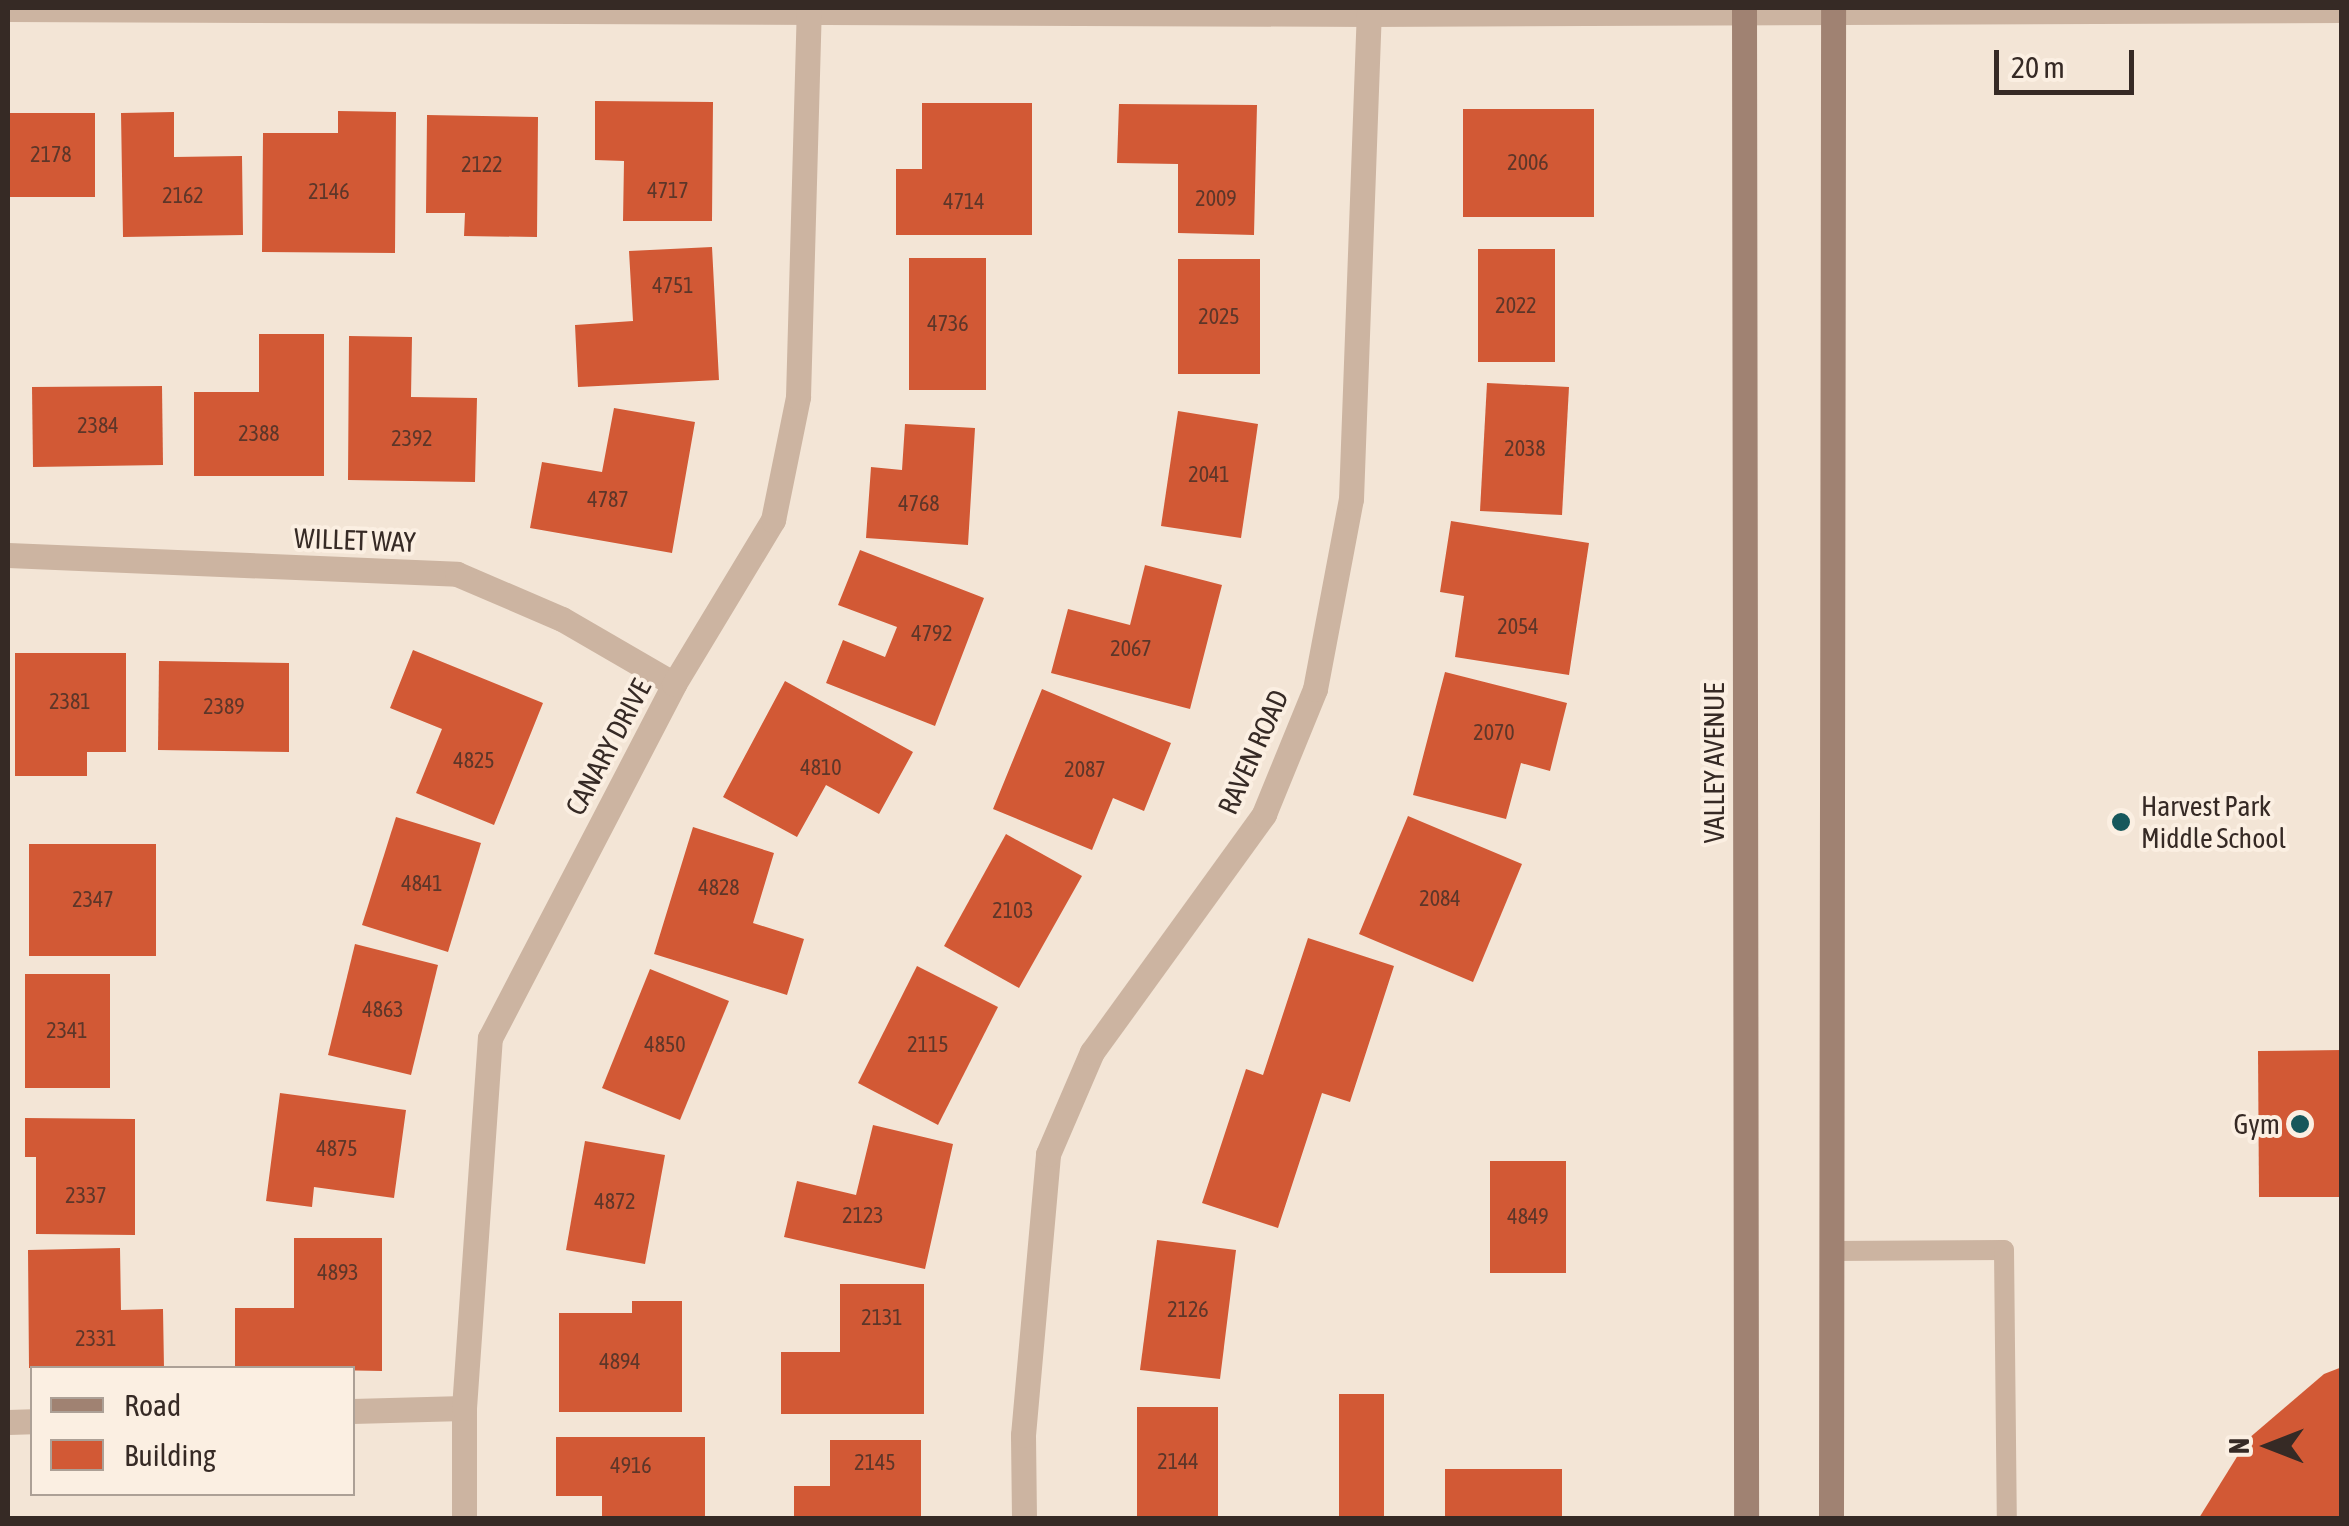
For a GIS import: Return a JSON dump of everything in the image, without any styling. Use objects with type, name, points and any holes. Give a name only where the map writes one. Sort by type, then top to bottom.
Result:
[{"type":"main road","name":"VALLEY AVENUE","points":[[1744,10],[1746,1518]]},
{"type":"main road","points":[[1830,1518],[1833,10]]},
{"type":"street","points":[[8,10],[1369,14],[2342,10]]},
{"type":"street","name":"CANARY DRIVE","points":[[464,1518],[464,1408],[490,1038],[674,684],[774,520],[795,414],[809,10]]},
{"type":"street","name":"RAVEN ROAD","points":[[1024,1518],[1023,1435],[1048,1154],[1092,1052],[1264,814],[1315,689],[1351,499],[1369,14]]},
{"type":"street","name":"WILLET WAY","points":[[8,555],[458,574],[562,619],[674,684]]},
{"type":"street","points":[[355,1411],[464,1408]]},
{"type":"lane","points":[[1830,1252],[2004,1250],[2007,1518]]},
{"type":"building","points":[[595,101],[713,102],[712,221],[623,221],[624,161],[595,160]]},
{"type":"building","points":[[922,103],[1032,103],[1032,235],[896,235],[896,169],[922,169]]},
{"type":"building","points":[[1119,104],[1257,105],[1254,235],[1178,233],[1178,164],[1117,163]]},
{"type":"building","points":[[1463,109],[1594,109],[1594,217],[1463,217]]},
{"type":"building","points":[[338,111],[396,112],[395,253],[262,252],[263,133],[338,133]]},
{"type":"building","points":[[174,112],[174,157],[242,156],[243,235],[123,237],[121,113]]},
{"type":"building","points":[[8,113],[95,113],[95,197],[8,197]]},
{"type":"building","points":[[427,115],[538,117],[537,237],[464,236],[465,213],[426,213]]},
{"type":"building","points":[[712,247],[719,380],[578,387],[575,325],[633,321],[629,251]]},
{"type":"building","points":[[1478,249],[1555,249],[1555,362],[1478,362]]},
{"type":"building","points":[[909,258],[986,258],[986,390],[909,390]]},
{"type":"building","points":[[1178,259],[1260,259],[1260,374],[1178,374]]},
{"type":"building","points":[[259,334],[324,334],[324,476],[194,476],[194,392],[259,392]]},
{"type":"building","points":[[349,336],[412,337],[411,397],[477,398],[475,482],[348,480]]},
{"type":"building","points":[[1487,383],[1569,387],[1562,515],[1480,511]]},
{"type":"building","points":[[162,386],[163,465],[33,467],[32,387]]},
{"type":"building","points":[[614,408],[695,422],[672,553],[530,528],[542,462],[602,472]]},
{"type":"building","points":[[1178,411],[1258,424],[1241,538],[1161,526]]},
{"type":"building","points":[[905,424],[975,428],[968,545],[866,538],[871,467],[902,470]]},
{"type":"building","points":[[1451,521],[1589,543],[1569,675],[1455,657],[1464,596],[1440,592]]},
{"type":"building","points":[[860,550],[984,598],[935,726],[826,683],[843,640],[885,657],[897,627],[838,605]]},
{"type":"building","points":[[1145,565],[1222,585],[1190,709],[1051,673],[1068,609],[1130,625]]},
{"type":"building","points":[[413,650],[543,703],[494,825],[416,793],[442,729],[390,708]]},
{"type":"building","points":[[15,653],[126,653],[126,752],[87,752],[87,776],[15,776]]},
{"type":"building","points":[[159,661],[289,663],[289,752],[158,750]]},
{"type":"building","points":[[1445,672],[1567,703],[1550,771],[1521,763],[1506,819],[1413,795]]},
{"type":"building","points":[[785,681],[913,752],[879,814],[826,785],[797,837],[723,797]]},
{"type":"building","points":[[1042,689],[1171,743],[1144,811],[1113,798],[1092,850],[993,809]]},
{"type":"building","points":[[1408,816],[1522,864],[1473,982],[1359,934]]},
{"type":"building","points":[[396,817],[481,843],[448,952],[362,925]]},
{"type":"building","points":[[693,827],[774,853],[753,923],[804,939],[787,995],[654,954]]},
{"type":"building","points":[[1006,834],[1082,876],[1019,988],[944,946]]},
{"type":"building","points":[[29,844],[156,844],[156,956],[29,956]]},
{"type":"building","points":[[1308,938],[1394,966],[1350,1102],[1322,1093],[1278,1228],[1202,1203],[1246,1069],[1263,1075]]},
{"type":"building","points":[[355,944],[438,965],[411,1075],[328,1055]]},
{"type":"building","points":[[917,966],[998,1007],[938,1125],[858,1083]]},
{"type":"building","points":[[650,969],[729,1001],[680,1120],[602,1088]]},
{"type":"building","points":[[25,974],[110,974],[110,1088],[25,1088]]},
{"type":"building","name":"Gym","points":[[2342,1050],[2342,1197],[2259,1197],[2258,1051]]},
{"type":"building","points":[[280,1093],[406,1110],[394,1198],[314,1187],[312,1207],[266,1201]]},
{"type":"building","points":[[25,1118],[135,1119],[135,1235],[36,1234],[36,1157],[25,1157]]},
{"type":"building","points":[[873,1125],[953,1144],[925,1269],[784,1237],[797,1181],[856,1195]]},
{"type":"building","points":[[585,1141],[665,1155],[645,1264],[566,1250]]},
{"type":"building","points":[[1490,1161],[1566,1161],[1566,1273],[1490,1273]]},
{"type":"building","points":[[294,1238],[382,1238],[382,1371],[355,1370],[355,1366],[235,1366],[235,1308],[294,1308]]},
{"type":"building","points":[[1157,1240],[1236,1250],[1220,1379],[1140,1370]]},
{"type":"building","points":[[120,1248],[121,1310],[163,1309],[164,1366],[29,1368],[28,1250]]},
{"type":"building","points":[[840,1284],[924,1284],[924,1414],[781,1414],[781,1352],[840,1352]]},
{"type":"building","points":[[632,1301],[682,1301],[682,1412],[559,1412],[559,1313],[632,1313]]},
{"type":"building","points":[[2342,1367],[2342,1518],[2199,1518],[2248,1439],[2324,1374]]},
{"type":"building","points":[[1339,1394],[1384,1394],[1384,1518],[1339,1518]]},
{"type":"building","points":[[1137,1407],[1218,1407],[1218,1517],[1137,1517]]},
{"type":"building","points":[[556,1437],[705,1437],[705,1518],[602,1518],[602,1496],[556,1496]]},
{"type":"building","points":[[830,1440],[921,1440],[921,1518],[794,1518],[794,1486],[830,1486]]},
{"type":"building","points":[[1445,1469],[1562,1469],[1562,1518],[1445,1518]]},
{"type":"place","name":"Harvest Park Middle School","points":[[2121,822]]},
{"type":"place","name":"Gym","points":[[2300,1124]]}]
